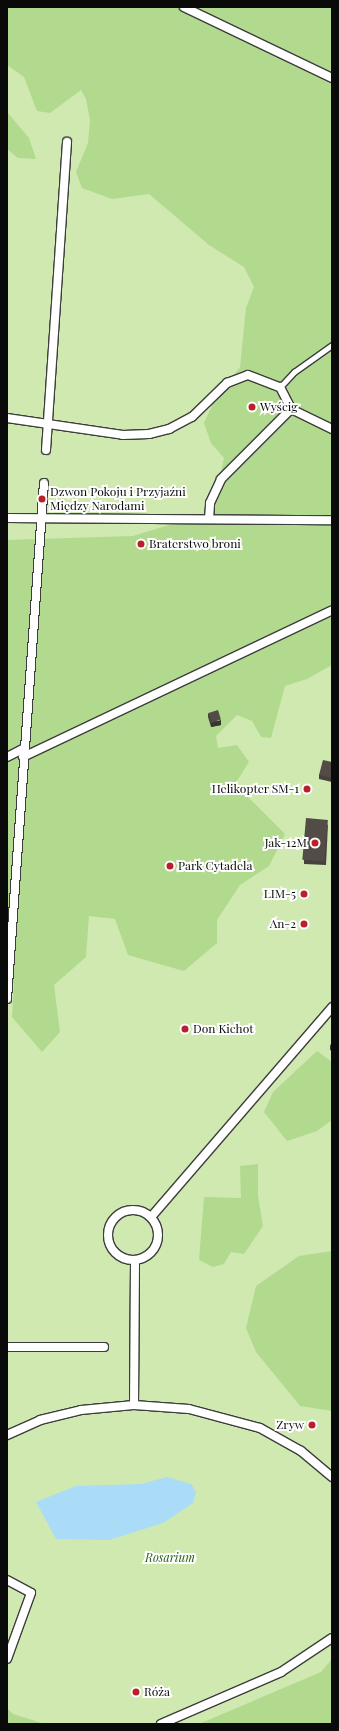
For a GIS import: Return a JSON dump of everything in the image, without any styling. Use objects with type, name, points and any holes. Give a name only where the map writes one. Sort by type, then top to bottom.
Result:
[{"type":"street","points":[[184,7],[332,78]]},
{"type":"street","points":[[46,450],[67,142]]},
{"type":"street","points":[[7,418],[48,426],[123,435],[148,434],[169,429],[192,417],[227,384],[248,375],[280,387],[291,409],[332,429]]},
{"type":"street","points":[[209,519],[210,503],[221,479],[291,409]]},
{"type":"street","points":[[7,999],[23,753],[44,483]]},
{"type":"street","points":[[7,518],[332,520]]},
{"type":"street","points":[[7,757],[23,753],[332,610]]},
{"type":"street","points":[[151,1217],[332,1008]]},
{"type":"street","points":[[137,1210],[151,1217],[158,1230],[157,1244],[148,1256],[135,1260],[122,1258],[112,1248],[108,1235],[111,1222],[123,1212],[137,1210]]},
{"type":"street","points":[[134,1405],[135,1260]]},
{"type":"street","points":[[7,1347],[104,1347]]},
{"type":"street","points":[[7,1435],[54,1417],[134,1405],[189,1409],[260,1428],[301,1451],[332,1477]]},
{"type":"street","points":[[7,1580],[31,1594],[7,1659]]},
{"type":"street","points":[[161,1724],[281,1672],[332,1638]]},
{"type":"lane","points":[[280,387],[294,372],[332,345]]},
{"type":"green space","name":"Park Cytadela","points":[[7,7],[332,7],[332,1724],[7,1724]]},
{"type":"green space","points":[[7,7],[332,7],[332,665],[307,679],[285,686],[271,738],[261,737],[252,721],[237,715],[216,736],[218,748],[237,745],[249,762],[235,784],[285,834],[269,866],[240,885],[217,920],[217,943],[184,971],[128,955],[115,919],[89,916],[86,957],[54,985],[60,1032],[42,1052],[12,1017],[14,984],[7,978],[7,540],[133,536],[205,514],[215,501],[224,458],[211,443],[204,423],[215,399],[240,367],[246,308],[254,287],[244,267],[209,245],[149,194],[112,199],[82,188],[76,172],[88,143],[90,120],[86,99],[81,90],[50,113],[37,111],[24,77],[7,65]]},
{"type":"green space","points":[[7,112],[29,138],[36,159],[18,158],[7,149]]},
{"type":"green space","points":[[317,1051],[332,1062],[332,1120],[317,1131],[287,1141],[264,1112],[273,1092]]},
{"type":"green space","points":[[258,1164],[258,1196],[263,1226],[244,1254],[231,1252],[224,1264],[213,1267],[199,1260],[204,1197],[241,1198],[240,1166]]},
{"type":"green space","points":[[332,1251],[332,1411],[300,1406],[256,1352],[246,1328],[256,1286],[299,1256]]},
{"type":"green space","points":[[332,1659],[332,1724],[199,1724],[321,1672]]},
{"type":"green space","points":[[7,1708],[13,1714],[45,1724],[7,1724]]},
{"type":"water","points":[[167,1477],[191,1484],[196,1492],[193,1503],[163,1523],[109,1540],[56,1539],[36,1502],[76,1486],[141,1484]]},
{"type":"building","points":[[218,710],[221,720],[211,722],[208,713]]},
{"type":"building","points":[[323,760],[332,762],[332,778],[319,775]]},
{"type":"building","points":[[306,818],[328,820],[324,862],[302,860]]},
{"type":"place","name":"Wyścig","points":[[252,407]]},
{"type":"place","name":"Dzwon Pokoju i Przyjaźni Między Narodami","points":[[42,499]]},
{"type":"place","name":"Braterstwo broni","points":[[141,544]]},
{"type":"place","name":"Helikopter SM-1","points":[[307,789]]},
{"type":"place","name":"Jak-12M","points":[[315,843]]},
{"type":"place","name":"Park Cytadela","points":[[170,866]]},
{"type":"place","name":"LIM-5","points":[[304,894]]},
{"type":"place","name":"An-2","points":[[304,924]]},
{"type":"place","name":"Don Kichot","points":[[185,1029]]},
{"type":"place","name":"Zryw","points":[[312,1425]]},
{"type":"place","name":"Róża","points":[[136,1692]]},
{"type":"park label","name":"Rosarium","points":[[170,1558]]}]
